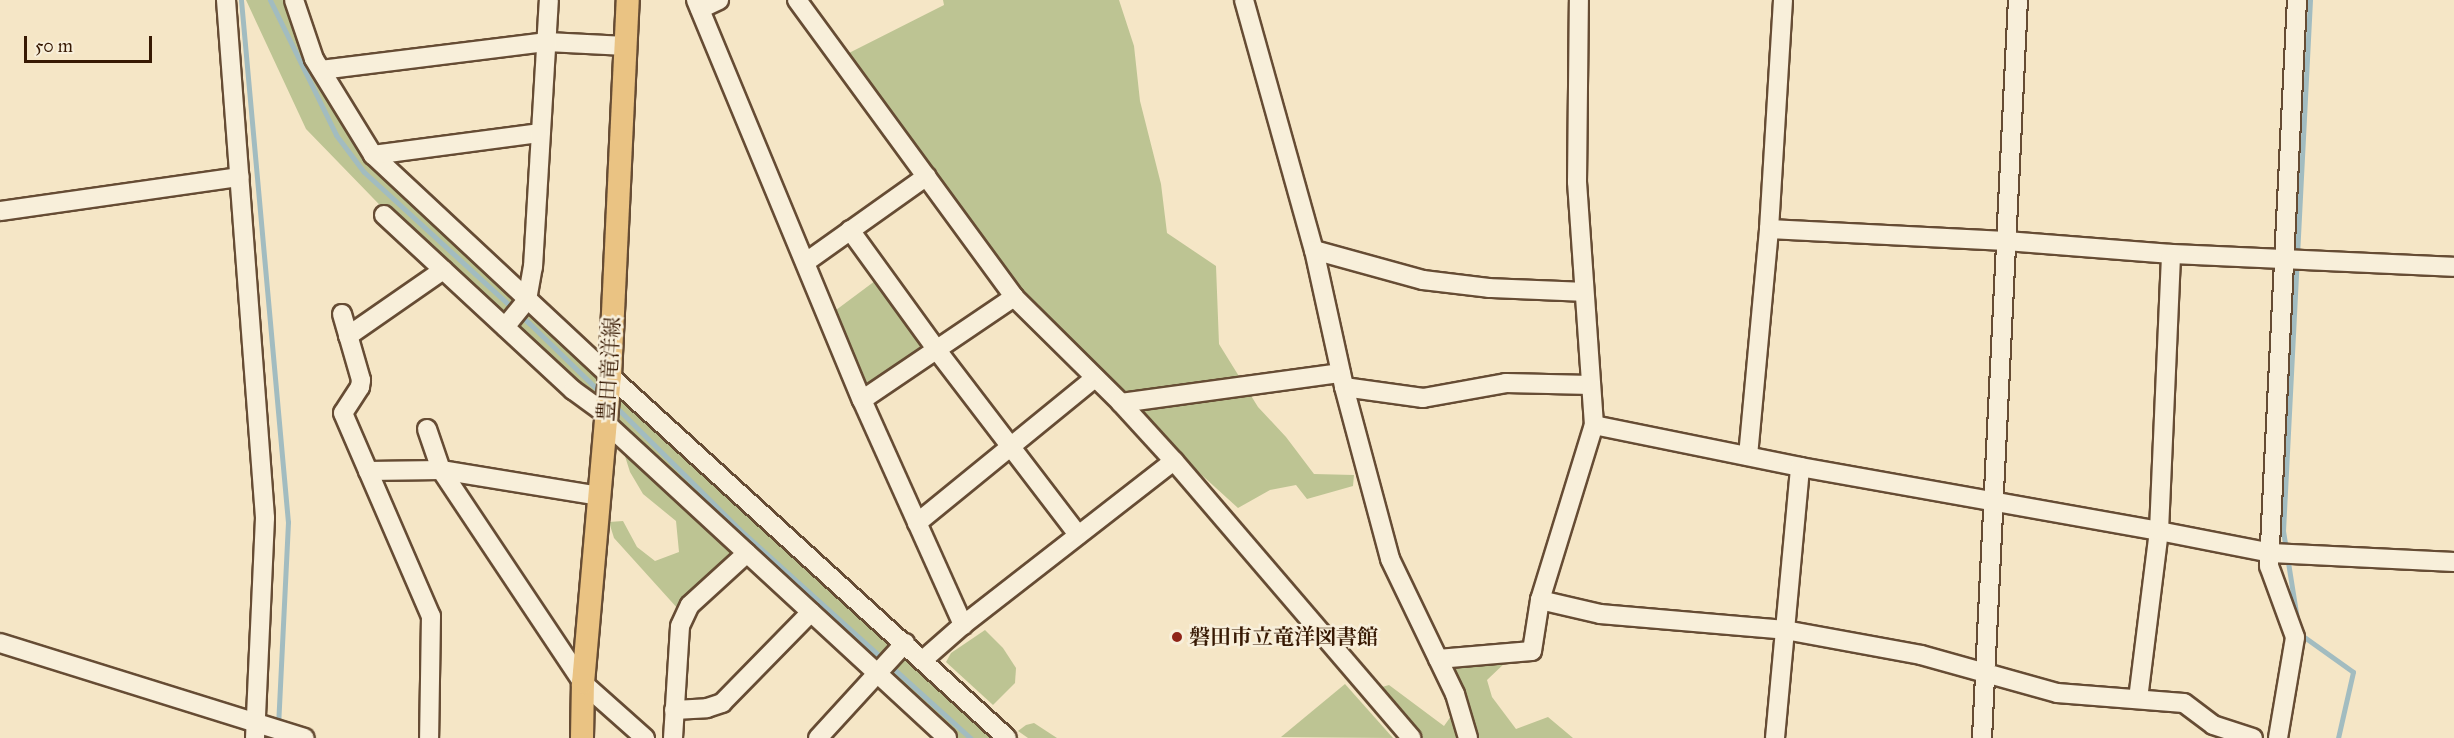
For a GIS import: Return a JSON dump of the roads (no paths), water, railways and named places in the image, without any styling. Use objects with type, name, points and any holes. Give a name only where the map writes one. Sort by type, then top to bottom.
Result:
[{"type":"main road","name":"豊田竜洋線","points":[[582,738],[583,683],[610,376],[628,0]]},
{"type":"street","points":[[226,0],[265,518],[256,730]]},
{"type":"street","points":[[294,0],[321,70],[373,155],[610,376],[1007,738]]},
{"type":"street","points":[[505,327],[528,300],[533,267],[549,0]]},
{"type":"street","points":[[719,0],[698,5],[862,400],[963,625]]},
{"type":"street","points":[[797,0],[1014,297],[1120,403],[1174,461],[1411,738]]},
{"type":"street","points":[[1244,0],[1314,250],[1343,380],[1390,559],[1455,694],[1468,738]]},
{"type":"street","points":[[1438,659],[1532,651],[1540,600],[1594,425],[1577,182],[1579,0]]},
{"type":"street","points":[[1748,456],[1768,229],[1784,0]]},
{"type":"street","points":[[1982,738],[2018,0]]},
{"type":"street","points":[[2278,738],[2295,637],[2269,566],[2297,0]]},
{"type":"street","points":[[321,70],[547,42],[626,46]]},
{"type":"street","points":[[373,155],[541,133]]},
{"type":"street","points":[[806,262],[927,176]]},
{"type":"street","points":[[0,211],[240,177]]},
{"type":"street","points":[[384,215],[606,418],[946,738]]},
{"type":"street","points":[[1768,229],[2006,241],[2170,254],[2454,267]]},
{"type":"street","points":[[850,231],[936,349],[1078,535]]},
{"type":"street","points":[[1314,250],[1423,280],[1489,288],[1584,292]]},
{"type":"street","points":[[2138,699],[2159,531],[2170,254]]},
{"type":"street","points":[[348,336],[443,270]]},
{"type":"street","points":[[862,400],[1014,297]]},
{"type":"street","points":[[342,314],[361,380],[360,387],[343,413],[432,616],[429,738]]},
{"type":"street","points":[[917,523],[1095,378]]},
{"type":"street","points":[[1120,403],[1343,380],[1423,398],[1506,383],[1591,385]]},
{"type":"street","points":[[1594,425],[1800,468],[2271,553],[2454,562]]},
{"type":"street","points":[[427,429],[441,470],[583,683],[645,738]]},
{"type":"street","points":[[923,660],[963,625],[1174,461]]},
{"type":"street","points":[[1775,738],[1800,468]]},
{"type":"street","points":[[368,471],[441,470],[599,496]]},
{"type":"street","points":[[673,738],[680,626],[690,605],[747,553]]},
{"type":"street","points":[[1540,600],[1600,614],[1785,630],[1921,655],[1985,671],[2057,693],[2184,703],[2213,725],[2253,738]]},
{"type":"street","points":[[674,710],[707,708],[722,703],[811,612]]},
{"type":"street","points":[[0,643],[256,730],[304,738]]},
{"type":"street","points":[[818,738],[904,643]]},
{"type":"waterway","points":[[241,0],[288,522],[278,728]]},
{"type":"waterway","points":[[270,0],[336,135],[364,172],[529,323],[601,393]]},
{"type":"waterway","points":[[2297,619],[2283,531],[2310,0]]},
{"type":"waterway","points":[[614,405],[739,529],[970,738]]},
{"type":"waterway","points":[[2300,634],[2353,672],[2338,738]]},
{"type":"place","name":"磐田市立竜洋図書館","points":[[1177,637]]}]
